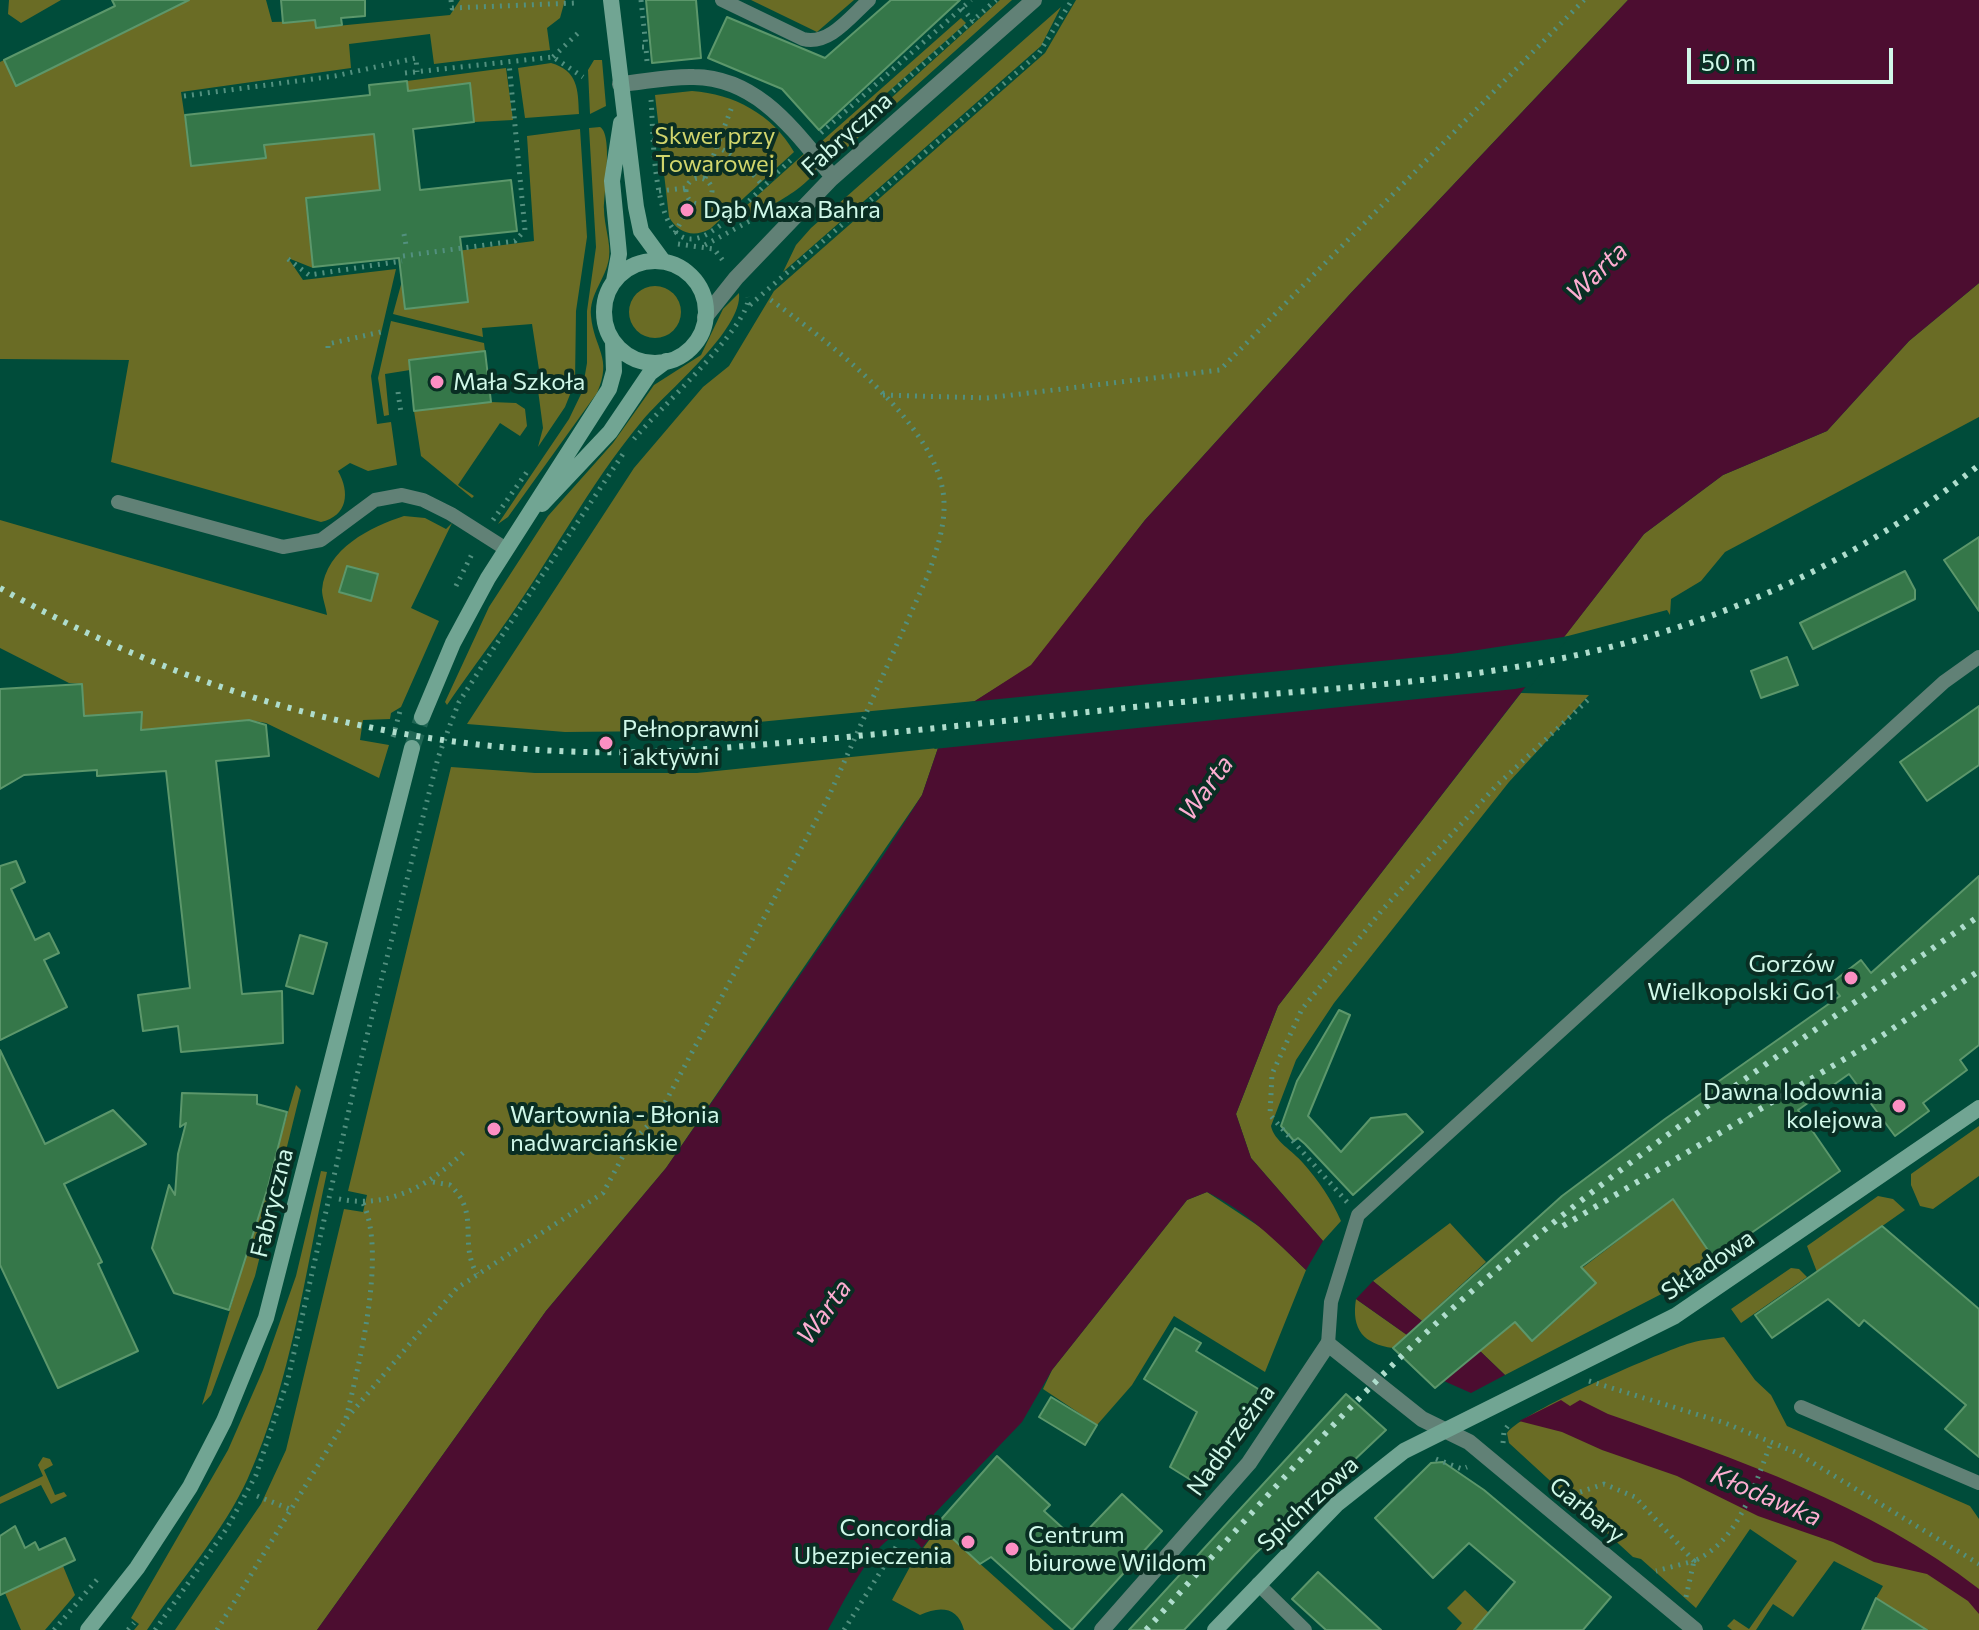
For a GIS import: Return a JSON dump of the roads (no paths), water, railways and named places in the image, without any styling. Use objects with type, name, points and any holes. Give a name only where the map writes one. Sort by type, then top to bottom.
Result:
[{"type":"street","points":[[611,0],[623,117],[641,231],[663,261]]},
{"type":"street","name":"Fabryczna","points":[[705,317],[736,278],[833,177],[1034,0]]},
{"type":"street","points":[[620,84],[695,77],[739,87],[767,103],[833,177]]},
{"type":"street","points":[[422,717],[453,643],[506,549],[609,389],[614,371],[613,342],[604,311],[619,254],[612,181],[623,117]]},
{"type":"street","points":[[529,517],[604,438],[643,381],[694,343],[705,317],[705,305],[697,283],[679,267],[663,261],[636,264],[614,281]]},
{"type":"street","points":[[613,342],[635,358],[666,361]]},
{"type":"street","name":"Fabryczna","points":[[88,1630],[137,1568],[190,1487],[224,1421],[262,1330],[287,1243],[412,748]]},
{"type":"street","name":"Składowa","points":[[1446,1430],[1682,1312],[1979,1108]]},
{"type":"street","name":"Garbary","points":[[1328,1344],[1422,1419],[1469,1442],[1695,1630]]},
{"type":"street","name":"Nadbrzeżna","points":[[1102,1630],[1249,1463],[1328,1344]]},
{"type":"street","name":"Spichrzowa","points":[[1215,1630],[1361,1483],[1411,1447],[1446,1430]]},
{"type":"lane","points":[[722,0],[803,39],[815,41],[830,34],[869,0]]},
{"type":"lane","points":[[118,502],[283,547],[321,540],[375,500],[402,495],[451,514],[506,549]]},
{"type":"lane","points":[[1328,1344],[1331,1302],[1358,1215],[1944,682],[1979,657]]},
{"type":"lane","points":[[1801,1407],[1979,1483]]},
{"type":"lane","points":[[1258,1584],[1305,1630]]},
{"type":"water","name":"Warta","points":[[1628,0],[1979,0],[1979,283],[1909,341],[1827,431],[1723,475],[1644,534],[1278,1006],[1236,1114],[1251,1158],[1323,1241],[1306,1270],[1235,1208],[1207,1192],[1187,1200],[1052,1370],[1022,1422],[934,1514],[934,1533],[922,1548],[907,1535],[896,1535],[885,1542],[862,1571],[828,1630],[317,1630],[546,1311],[666,1168],[883,856],[922,795],[938,748],[975,701],[1031,665],[1145,520],[1349,295]]},
{"type":"water","points":[[1373,1281],[1422,1321],[1407,1335],[1356,1299]]},
{"type":"water","points":[[1480,1351],[1505,1375],[1471,1393],[1444,1381]]},
{"type":"water","name":"Kłodawka","points":[[1561,1400],[1570,1406],[1580,1400],[1608,1414],[1754,1467],[1848,1508],[1937,1559],[1979,1589],[1979,1614],[1968,1601],[1927,1574],[1874,1562],[1833,1542],[1758,1516],[1677,1476],[1602,1450],[1562,1432],[1519,1421]]},
{"type":"tunnel","points":[[412,748],[422,717]]},
{"type":"railway","points":[[0,588],[81,630],[164,666],[249,696],[335,720],[423,737],[512,748],[602,752],[694,750],[1409,682],[1499,670],[1602,649],[1717,613],[1827,564],[1880,535],[1979,465]]},
{"type":"railway","points":[[1146,1630],[1354,1404],[1487,1278],[1666,1136],[1979,916]]},
{"type":"railway","points":[[1563,1226],[1868,1045],[1979,971]]},
{"type":"place","name":"Dąb Maxa Bahra","points":[[687,210]]},
{"type":"place","name":"Mała Szkoła","points":[[437,382]]},
{"type":"place","name":"Pełnoprawni i aktywni","points":[[606,743]]},
{"type":"place","name":"Gorzów Wielkopolski Go1","points":[[1851,978]]},
{"type":"place","name":"Dawna lodownia kolejowa","points":[[1899,1106]]},
{"type":"place","name":"Wartownia - Błonia nadwarciańskie","points":[[494,1129]]},
{"type":"place","name":"Concordia Ubezpieczenia","points":[[968,1542]]},
{"type":"place","name":"Centrum biurowe Wildom","points":[[1012,1549]]},
{"type":"park label","name":"Skwer przy Towarowej","points":[[715,150]]}]
